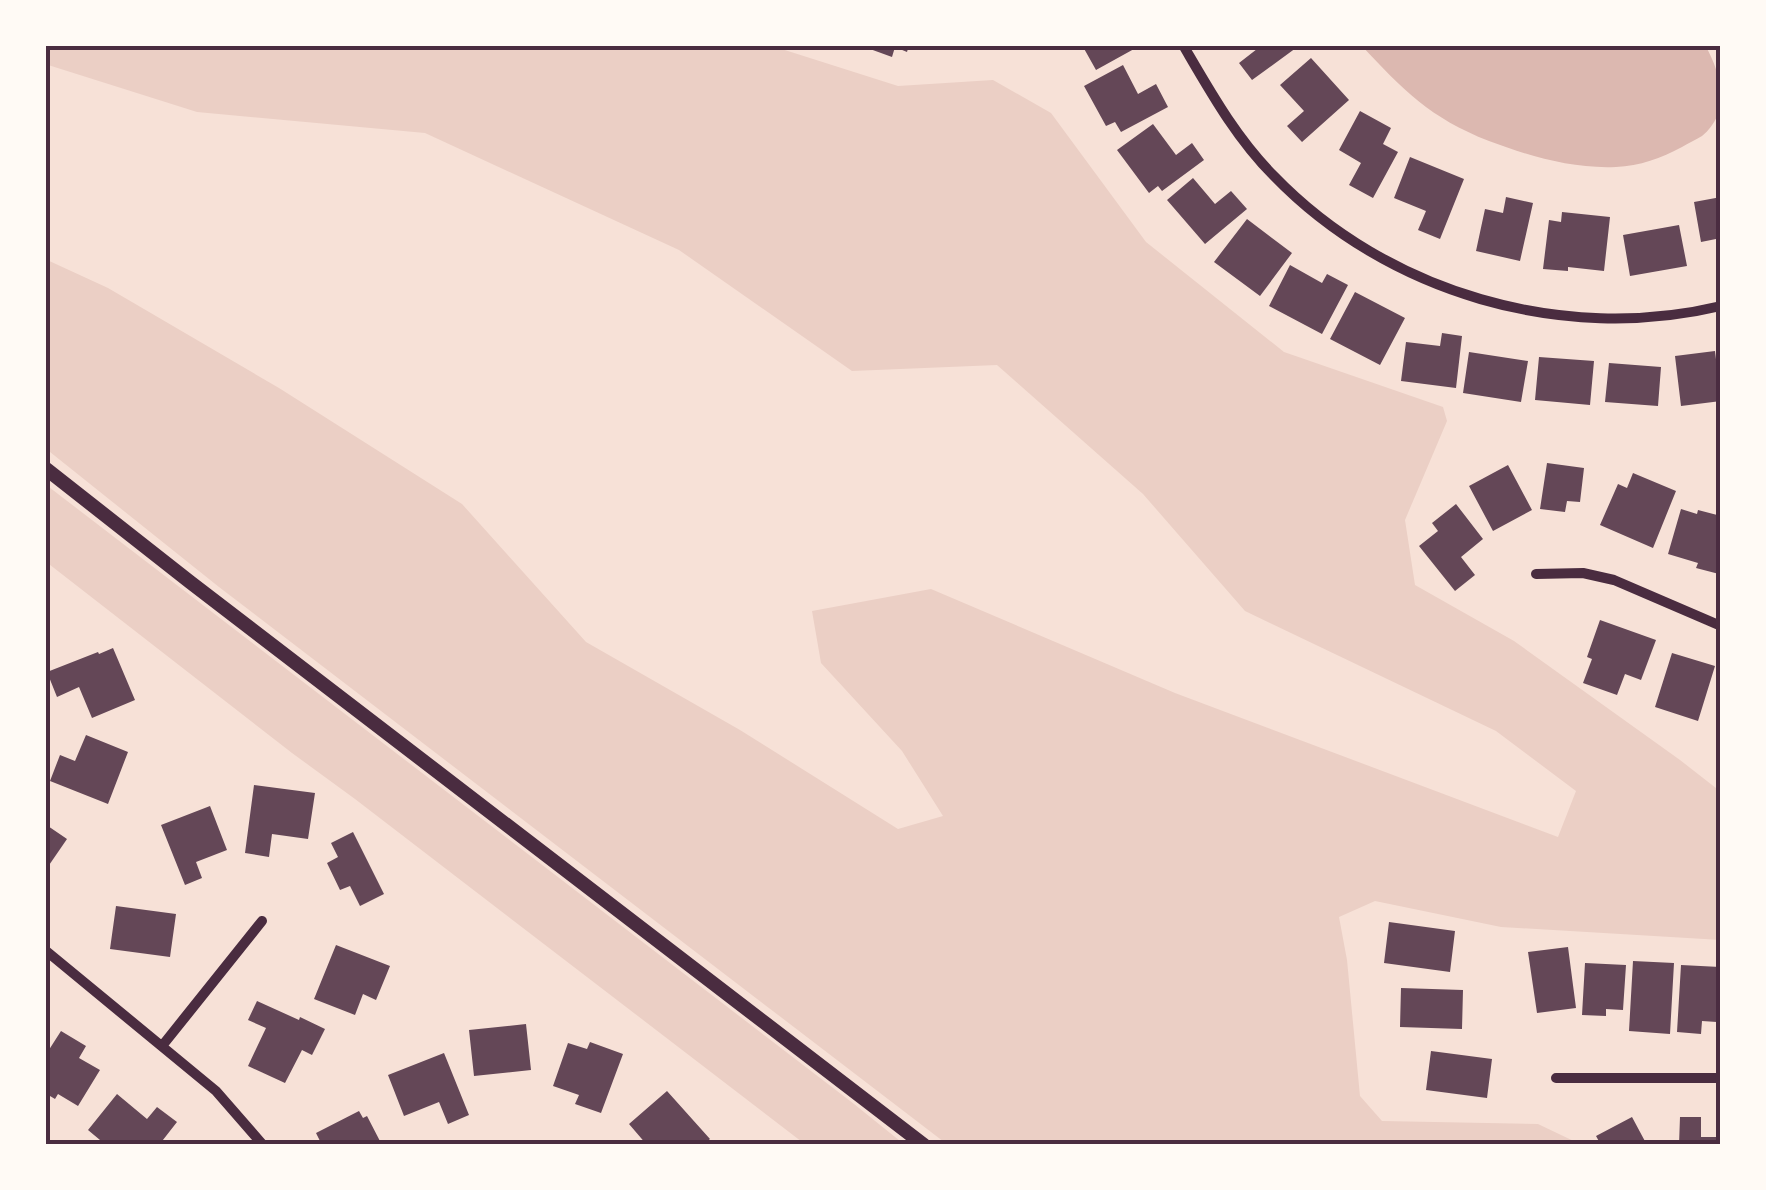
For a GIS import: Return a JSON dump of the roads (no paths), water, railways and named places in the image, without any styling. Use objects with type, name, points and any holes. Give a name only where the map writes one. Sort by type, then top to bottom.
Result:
[{"type":"street","points":[[1183,45],[1244,142],[1274,176],[1316,214],[1393,264],[1476,298],[1578,318],[1661,317],[1721,306]]},
{"type":"street","points":[[45,468],[924,1145]]},
{"type":"street","points":[[1536,574],[1583,573],[1614,580],[1721,626]]},
{"type":"street","points":[[162,1046],[262,921]]},
{"type":"street","points":[[45,950],[216,1091],[263,1145]]},
{"type":"street","points":[[1556,1078],[1721,1078]]}]
